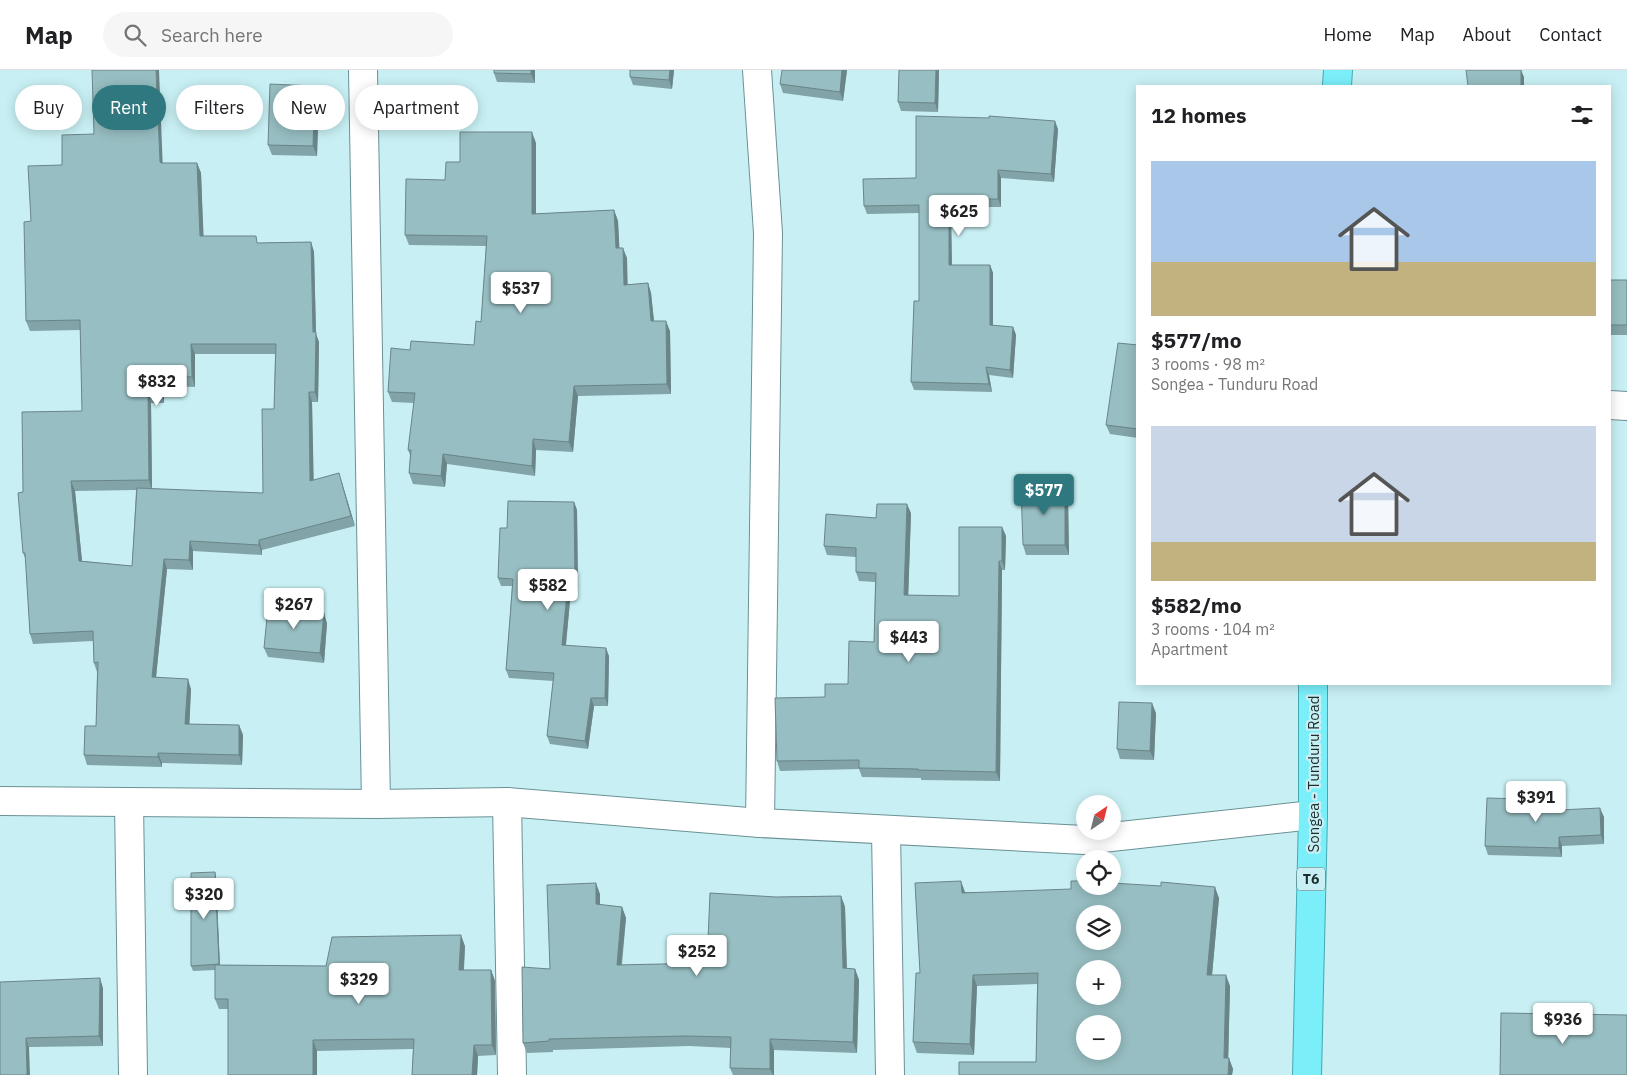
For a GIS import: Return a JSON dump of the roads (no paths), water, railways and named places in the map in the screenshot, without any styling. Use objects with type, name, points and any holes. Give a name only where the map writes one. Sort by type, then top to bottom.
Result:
[{"type":"highway","points":[[1336,85],[1338,70]]},
{"type":"highway","name":"Songea - Tunduru Road","points":[[1307,1075],[1313,815],[1313,685]]},
{"type":"street","points":[[363,70],[376,804]]},
{"type":"street","points":[[758,70],[768,233],[760,823]]},
{"type":"street","points":[[1611,405],[1627,406]]},
{"type":"street","points":[[0,801],[376,804],[507,802],[760,823],[1084,840],[1313,815]]},
{"type":"street","points":[[129,802],[133,1075]]},
{"type":"street","points":[[507,802],[512,1075]]},
{"type":"street","points":[[886,830],[890,1075]]}]
